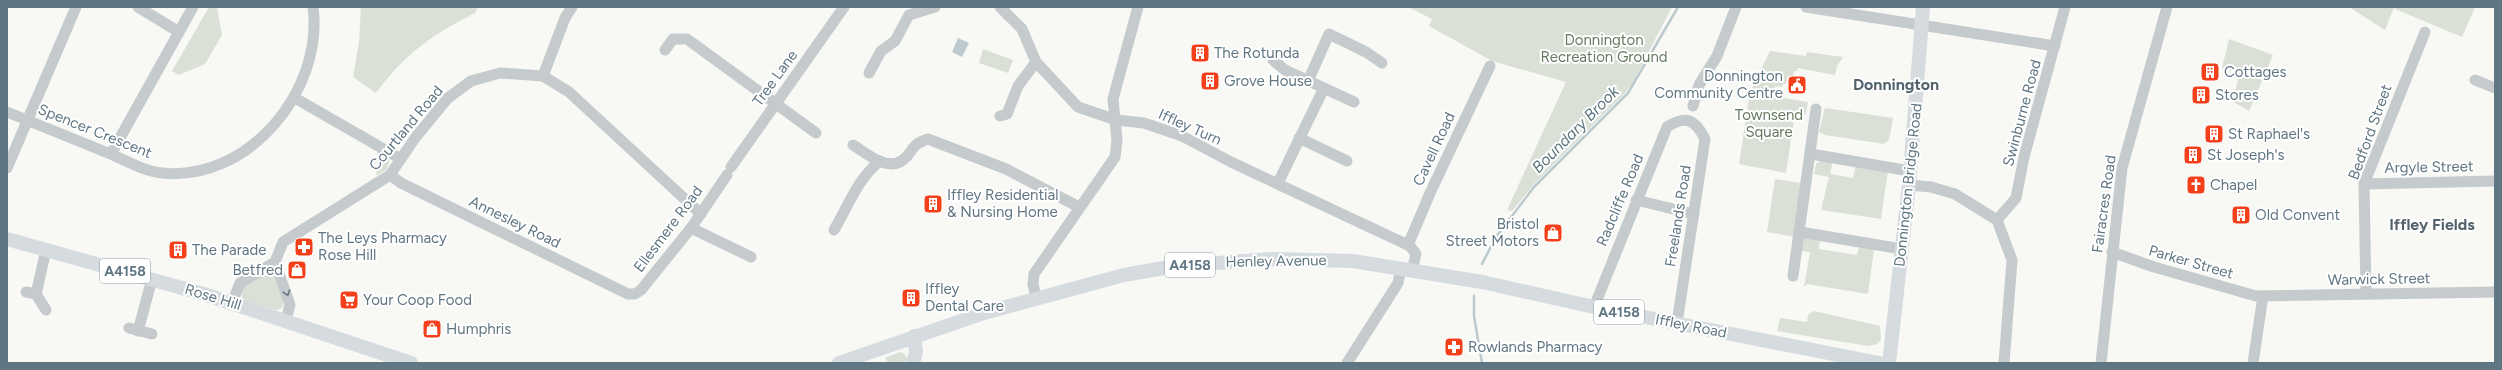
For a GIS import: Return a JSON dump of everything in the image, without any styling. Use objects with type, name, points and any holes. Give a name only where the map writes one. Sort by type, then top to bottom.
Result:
[{"type":"main road","name":"Donnington Bridge Road","points":[[1889,363],[1910,178],[1923,7]]},
{"type":"main road","name":"Rose Hill","points":[[9,240],[152,279],[232,303],[412,363]]},
{"type":"main road","name":"Henley Avenue","points":[[914,336],[1036,298],[1124,275],[1175,266],[1237,260],[1324,260],[1407,270],[1479,282]]},
{"type":"main road","name":"Iffley Road","points":[[1479,282],[1594,307],[1861,361],[1879,363]]},
{"type":"main road","name":"A4158","points":[[839,363],[914,336]]},
{"type":"main road","points":[[913,363],[916,352],[914,336]]},
{"type":"street","points":[[7,168],[26,120],[76,7]]},
{"type":"street","points":[[138,7],[179,32]]},
{"type":"street","points":[[111,154],[193,7]]},
{"type":"street","name":"Spencer Crescent","points":[[7,112],[138,166],[161,173],[186,172],[216,165],[245,150],[270,131],[294,98],[307,70],[313,42],[314,7]]},
{"type":"street","points":[[543,76],[565,18],[572,7]]},
{"type":"street","name":"Tree Lane","points":[[729,171],[844,7]]},
{"type":"street","points":[[869,73],[881,51],[895,41],[909,15],[935,7]]},
{"type":"street","points":[[1000,7],[1022,29],[1036,62],[1018,86],[1007,114],[1000,116]]},
{"type":"street","points":[[1036,298],[1033,284],[1034,274],[1115,157],[1116,120],[1113,99],[1114,92],[1138,7]]},
{"type":"street","points":[[1693,106],[1699,85],[1716,56],[1736,7]]},
{"type":"street","points":[[1806,7],[2055,46]]},
{"type":"street","name":"Swinburne Road","points":[[1997,220],[2016,198],[2024,157],[2065,7]]},
{"type":"street","name":"Fairacres Road","points":[[2101,363],[2122,168],[2167,7]]},
{"type":"street","name":"Bedford Street","points":[[2366,294],[2364,184],[2425,32]]},
{"type":"street","points":[[1308,81],[1329,34],[1366,52],[1382,63]]},
{"type":"street","points":[[665,50],[673,39],[687,38],[816,133]]},
{"type":"street","points":[[1273,60],[1279,67],[1354,102]]},
{"type":"street","name":"Iffley Turn","points":[[1036,62],[1078,107],[1116,120],[1144,123],[1182,136],[1408,245]]},
{"type":"street","name":"Cavell Road","points":[[1408,245],[1490,66]]},
{"type":"street","name":"Courtland Road","points":[[275,262],[283,242],[390,175],[400,159],[448,98],[471,81],[500,73],[543,76],[569,92],[701,214]]},
{"type":"street","points":[[2475,80],[2495,88]]},
{"type":"street","points":[[1278,183],[1324,88]]},
{"type":"street","points":[[294,98],[400,159]]},
{"type":"street","points":[[1793,276],[1816,109]]},
{"type":"street","name":"Radcliffe Road","points":[[1594,307],[1636,200],[1667,127],[1678,120],[1690,120]]},
{"type":"street","name":"Freelands Road","points":[[1677,323],[1705,139],[1700,128],[1690,120]]},
{"type":"street","points":[[1299,138],[1347,161]]},
{"type":"street","points":[[853,144],[880,161],[891,164],[903,160],[915,143],[928,139],[1006,169],[1079,207]]},
{"type":"street","points":[[1811,154],[1910,178],[1931,187],[1955,194],[1997,220],[2012,260],[2004,363]]},
{"type":"street","points":[[834,230],[843,215],[849,199],[861,184],[868,170],[880,161]]},
{"type":"street","name":"Ellesmere Road","points":[[628,294],[635,294],[641,290],[691,228],[729,171]]},
{"type":"street","name":"Annesley Road","points":[[390,175],[401,183],[628,294]]},
{"type":"street","name":"Argyle Street","points":[[2364,184],[2495,181]]},
{"type":"street","points":[[1636,200],[1694,214]]},
{"type":"street","points":[[691,228],[751,258]]},
{"type":"street","points":[[1800,232],[1902,249]]},
{"type":"street","points":[[1347,363],[1416,254],[1414,248],[1408,245]]},
{"type":"street","points":[[46,250],[31,293],[46,310]]},
{"type":"street","name":"Parker Street","points":[[2112,252],[2154,267],[2263,296]]},
{"type":"street","points":[[232,303],[240,283],[275,262],[290,305],[286,320]]},
{"type":"street","points":[[152,279],[134,330],[152,334]]},
{"type":"street","name":"Warwick Street","points":[[2263,296],[2495,292]]},
{"type":"street","points":[[2253,363],[2263,296]]},
{"type":"green space","points":[[209,7],[217,8],[222,35],[205,64],[179,75],[172,71]]},
{"type":"green space","points":[[361,7],[478,7],[475,13],[432,38],[409,56],[376,93],[353,77],[359,42]]},
{"type":"green space","name":"Donnington Recreation Ground","points":[[1408,7],[1672,7],[1632,84],[1624,94],[1534,184],[1512,211],[1507,210],[1566,82],[1492,61],[1429,26],[1432,19]]},
{"type":"green space","points":[[2349,7],[2394,7],[2385,30]]},
{"type":"green space","points":[[2396,7],[2475,7],[2462,37],[2395,9]]},
{"type":"green space","points":[[2229,39],[2273,55],[2249,111],[2232,101],[2240,74],[2222,68]]},
{"type":"green space","points":[[983,49],[1013,60],[1008,73],[979,63]]},
{"type":"green space","name":"Townsend Square","points":[[1770,51],[1806,56],[1807,52],[1843,57],[1837,66],[1835,75],[1798,68],[1797,71],[1794,71],[1793,76],[1788,76],[1786,84],[1783,84],[1782,87],[1775,86],[1773,96],[1808,102],[1806,114],[1795,113],[1786,173],[1739,164],[1750,92]]},
{"type":"green space","name":"Townsend Square","points":[[1825,108],[1893,118],[1889,140],[1884,144],[1825,135],[1819,132]]},
{"type":"green space","points":[[377,151],[390,161],[387,169],[376,176],[378,166]]},
{"type":"green space","name":"Townsend Square","points":[[1822,160],[1833,160],[1830,174],[1853,178],[1856,164],[1888,171],[1881,219],[1821,210],[1829,177],[1814,174],[1816,164]]},
{"type":"green space","name":"Townsend Square","points":[[1775,179],[1802,183],[1795,237],[1767,232]]},
{"type":"green space","points":[[1806,237],[1820,240],[1819,249],[1857,255],[1859,247],[1874,249],[1868,294],[1807,284],[1804,287],[1810,252],[1802,251],[1802,240]]},
{"type":"green space","points":[[268,273],[272,273],[285,297],[282,308],[276,310],[245,301],[242,298],[243,286]]},
{"type":"green space","points":[[1814,311],[1880,326],[1881,340],[1877,344],[1868,346],[1777,331],[1780,318],[1807,322],[1808,315]]},
{"type":"green space","points":[[900,352],[904,353],[907,359],[904,363],[889,363],[885,358]]},
{"type":"shaded area","points":[[958,38],[969,43],[962,57],[952,52]]},
{"type":"waterway","name":"Boundary Brook","points":[[1482,264],[1496,237],[1534,187],[1628,93],[1678,7]]},
{"type":"waterway","name":"Boundary Brook","points":[[1474,296],[1474,316],[1482,363]]},
{"type":"place","name":"The Rotunda","points":[[1200,53]]},
{"type":"place","name":"Cottages","points":[[2210,72]]},
{"type":"place","name":"Grove House","points":[[1210,81]]},
{"type":"place","name":"Donnington Community Centre","points":[[1797,85]]},
{"type":"place","name":"Stores","points":[[2201,95]]},
{"type":"place","name":"St Raphael's","points":[[2214,134]]},
{"type":"place","name":"St Joseph's","points":[[2193,155]]},
{"type":"place","name":"Chapel","points":[[2196,185]]},
{"type":"place","name":"Iffley Residential & Nursing Home","points":[[933,204]]},
{"type":"place","name":"Old Convent","points":[[2241,215]]},
{"type":"place","name":"Bristol Street Motors","points":[[1553,233]]},
{"type":"place","name":"The Leys Pharmacy Rose Hill","points":[[304,247]]},
{"type":"place","name":"The Parade","points":[[178,250]]},
{"type":"place","name":"Betfred","points":[[297,270]]},
{"type":"place","name":"Iffley Dental Care","points":[[911,298]]},
{"type":"place","name":"Your Coop Food","points":[[349,300]]},
{"type":"place","name":"Humphris","points":[[432,329]]},
{"type":"place","name":"Rowlands Pharmacy","points":[[1454,347]]},
{"type":"district","name":"Donnington","points":[[1896,84]]},
{"type":"district","name":"Iffley Fields","points":[[2432,224]]}]
